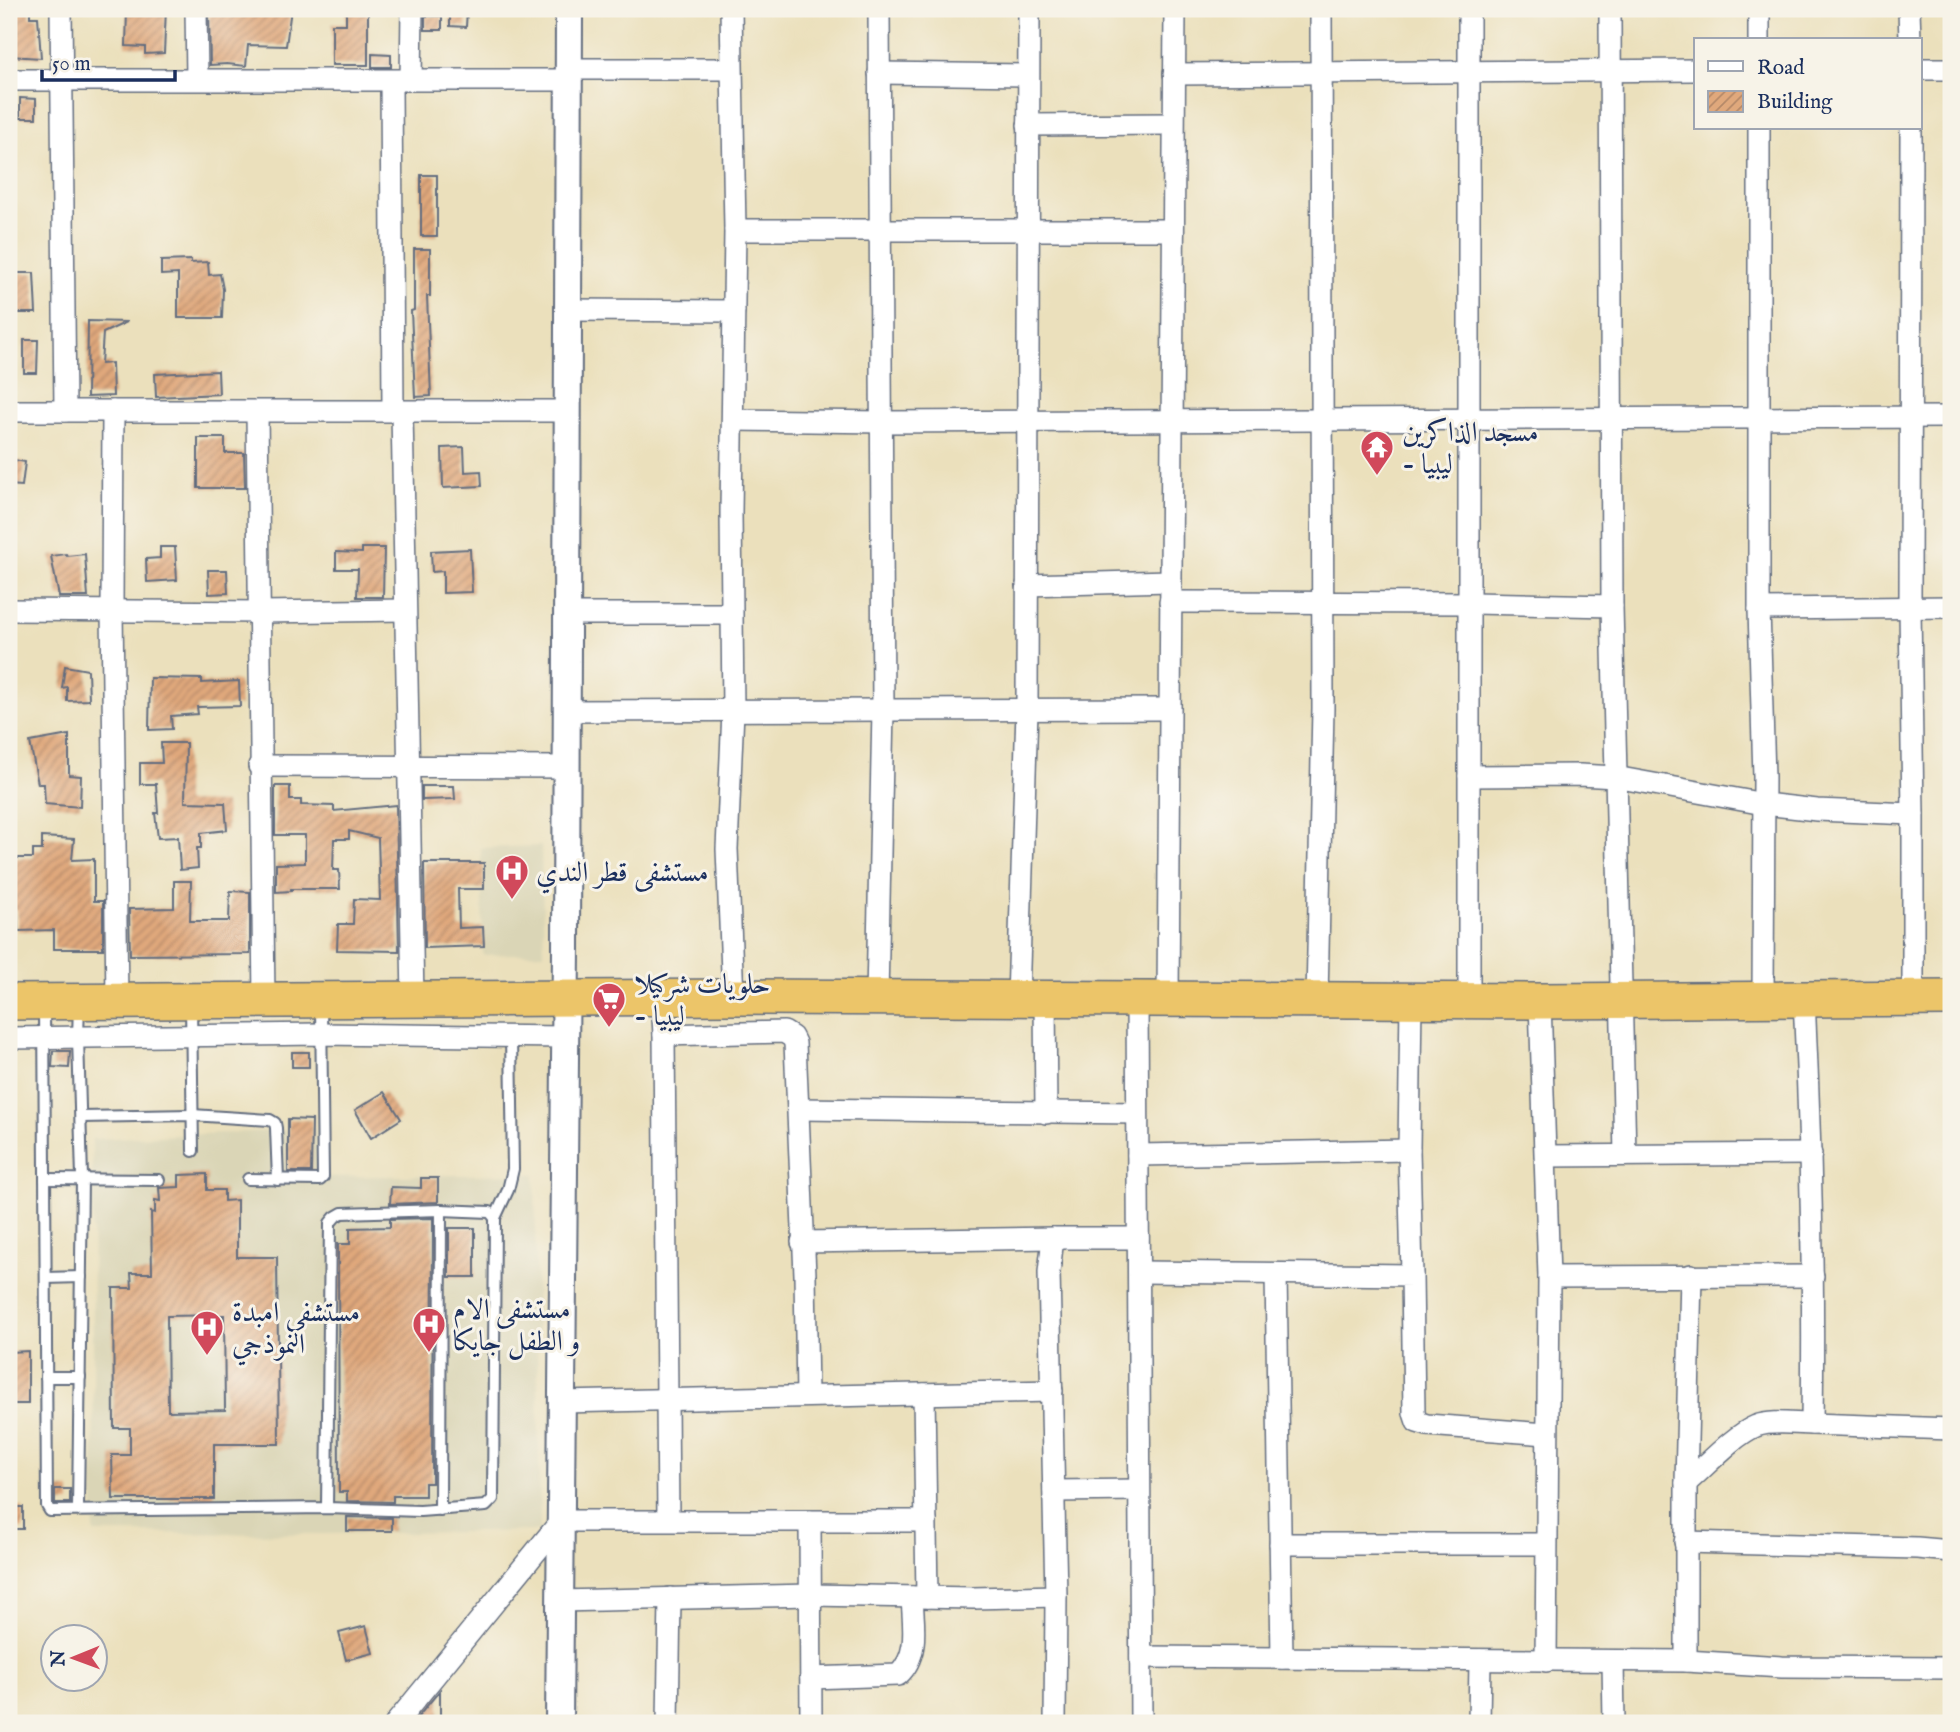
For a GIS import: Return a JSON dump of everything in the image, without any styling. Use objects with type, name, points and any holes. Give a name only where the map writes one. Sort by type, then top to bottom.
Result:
[{"type":"highway","points":[[9,1002],[733,997],[1469,1001],[1951,998]]},
{"type":"street","points":[[61,9],[65,411]]},
{"type":"street","points":[[196,9],[197,78]]},
{"type":"street","points":[[412,9],[401,80],[398,410],[413,1000]]},
{"type":"street","points":[[559,1723],[567,767],[569,9]]},
{"type":"street","points":[[731,9],[735,230],[731,614],[733,711],[727,849],[733,997]]},
{"type":"street","points":[[877,998],[883,710],[878,9]]},
{"type":"street","points":[[1028,9],[1027,710],[1032,999],[1046,1113]]},
{"type":"street","points":[[1141,1723],[1137,1113],[1153,999],[1168,709],[1175,9]]},
{"type":"street","points":[[1317,1000],[1322,602],[1321,9]]},
{"type":"street","points":[[1469,9],[1469,1001]]},
{"type":"street","points":[[1609,9],[1612,606],[1625,1155]]},
{"type":"street","points":[[1759,9],[1759,38]]},
{"type":"street","points":[[1909,9],[1910,38]]},
{"type":"street","points":[[9,80],[401,80],[732,69]]},
{"type":"street","points":[[1922,69],[1951,69]]},
{"type":"street","points":[[1174,74],[1694,70]]},
{"type":"street","points":[[879,73],[1028,75]]},
{"type":"street","points":[[1028,125],[1173,124]]},
{"type":"street","points":[[1759,130],[1759,609],[1764,804],[1763,999]]},
{"type":"street","points":[[1911,130],[1910,608],[1913,999]]},
{"type":"street","points":[[735,230],[1171,230]]},
{"type":"street","points":[[568,310],[734,311]]},
{"type":"street","points":[[9,411],[568,411]]},
{"type":"street","points":[[113,411],[112,610],[117,1000]]},
{"type":"street","points":[[257,412],[261,612],[259,766],[264,1000]]},
{"type":"street","points":[[733,420],[1028,422],[1951,417]]},
{"type":"street","points":[[1027,585],[1322,602],[1612,606]]},
{"type":"street","points":[[1759,609],[1951,607]]},
{"type":"street","points":[[9,610],[405,610]]},
{"type":"street","points":[[567,614],[731,614]]},
{"type":"street","points":[[567,711],[1168,709]]},
{"type":"street","points":[[259,766],[567,767]]},
{"type":"street","points":[[1469,776],[1615,777],[1764,804],[1817,810],[1913,814]]},
{"type":"street","points":[[662,999],[668,1520]]},
{"type":"street","points":[[1804,999],[1811,1154],[1812,1424]]},
{"type":"street","points":[[1411,1000],[1409,1150],[1414,1413],[1417,1422],[1427,1425],[1547,1434]]},
{"type":"street","points":[[1540,1001],[1549,1277],[1546,1661]]},
{"type":"street","points":[[664,1035],[784,1032],[795,1042],[807,1396]]},
{"type":"street","points":[[9,1038],[320,1034],[565,1037]]},
{"type":"street","points":[[798,1109],[1137,1113]]},
{"type":"street","points":[[1138,1155],[1409,1150]]},
{"type":"street","points":[[1546,1156],[1811,1154]]},
{"type":"street","points":[[1053,1238],[1049,1272],[1055,1723]]},
{"type":"street","points":[[802,1242],[1138,1238]]},
{"type":"street","points":[[1139,1272],[1412,1275]]},
{"type":"street","points":[[1276,1274],[1282,1658]]},
{"type":"street","points":[[1686,1661],[1685,1542],[1691,1275]]},
{"type":"street","points":[[1549,1277],[1813,1276]]},
{"type":"street","points":[[562,1402],[1052,1391]]},
{"type":"street","points":[[811,1678],[898,1675],[907,1666],[914,1652],[926,1521],[924,1394]]},
{"type":"street","points":[[1686,1483],[1756,1426],[1771,1423],[1951,1429]]},
{"type":"street","points":[[1054,1491],[1139,1490]]},
{"type":"street","points":[[561,1521],[926,1521]]},
{"type":"street","points":[[396,1723],[561,1521]]},
{"type":"street","points":[[810,1521],[811,1723]]},
{"type":"street","points":[[1685,1542],[1951,1551]]},
{"type":"street","points":[[1280,1544],[1546,1544]]},
{"type":"street","points":[[560,1601],[811,1595],[1055,1596]]},
{"type":"street","points":[[668,1723],[670,1598]]},
{"type":"street","points":[[1141,1657],[1686,1661],[1782,1667],[1951,1668]]},
{"type":"street","points":[[1479,1723],[1480,1660]]},
{"type":"street","points":[[1613,1661],[1614,1723]]},
{"type":"lane","points":[[78,1509],[82,1178],[79,1000]]},
{"type":"lane","points":[[248,1179],[320,1180],[323,1177],[321,1000]]},
{"type":"lane","points":[[44,1001],[46,1377],[50,1511],[327,1508],[440,1510],[486,1506],[493,1499],[495,1218],[508,1190],[513,1169],[512,1036]]},
{"type":"lane","points":[[191,1001],[193,1152]]},
{"type":"lane","points":[[81,1117],[192,1115],[270,1120],[275,1123],[278,1180]]},
{"type":"lane","points":[[45,1179],[159,1180]]},
{"type":"lane","points":[[327,1508],[331,1223],[342,1213],[441,1210],[490,1212],[495,1218]]},
{"type":"lane","points":[[440,1510],[441,1210]]},
{"type":"lane","points":[[46,1278],[81,1277]]},
{"type":"lane","points":[[46,1377],[80,1377]]},
{"type":"shaded area","name":"مستشفى قطر الندي","points":[[541,846],[544,953],[483,955],[481,848]]},
{"type":"shaded area","points":[[314,1129],[320,1177],[535,1174],[540,1531],[94,1533],[92,1139]]},
{"type":"building","points":[[9,9],[30,9],[30,17],[38,17],[41,58],[9,56]]},
{"type":"building","points":[[127,9],[166,9],[164,53],[145,54],[145,47],[126,46]]},
{"type":"building","points":[[246,9],[291,9],[286,46],[248,45],[246,66],[210,65],[209,11],[246,12]]},
{"type":"building","points":[[346,9],[368,9],[368,65],[332,65],[332,24],[346,24]]},
{"type":"building","points":[[450,9],[467,9],[466,27],[450,26]]},
{"type":"building","points":[[425,16],[442,16],[442,30],[425,30]]},
{"type":"building","points":[[372,54],[391,55],[391,67],[372,67]]},
{"type":"building","points":[[20,98],[36,99],[36,118],[20,118]]},
{"type":"building","points":[[421,175],[437,175],[437,236],[421,236]]},
{"type":"building","points":[[414,249],[430,249],[430,296],[427,296],[431,396],[415,397],[411,311],[414,310]]},
{"type":"building","points":[[191,260],[191,263],[208,262],[209,275],[220,274],[223,289],[222,318],[178,318],[178,274],[161,275],[161,261]]},
{"type":"building","points":[[15,273],[34,273],[36,313],[16,313]]},
{"type":"building","points":[[88,321],[127,322],[103,333],[101,364],[112,363],[113,396],[87,397]]},
{"type":"building","points":[[24,340],[38,340],[37,373],[24,373]]},
{"type":"building","points":[[218,371],[219,394],[156,397],[155,374]]},
{"type":"building","points":[[198,438],[225,438],[225,453],[244,453],[245,488],[198,488]]},
{"type":"building","points":[[464,447],[465,472],[481,471],[482,486],[443,488],[442,448]]},
{"type":"building","points":[[9,459],[25,462],[22,486],[9,485]]},
{"type":"building","points":[[160,547],[175,547],[177,580],[147,582],[146,559],[160,558]]},
{"type":"building","points":[[362,548],[384,548],[383,597],[357,597],[358,569],[336,569],[336,552],[362,553]]},
{"type":"building","points":[[470,549],[472,592],[443,593],[443,571],[432,572],[431,551]]},
{"type":"building","points":[[85,554],[88,597],[59,597],[51,556]]},
{"type":"building","points":[[208,570],[227,570],[228,593],[209,594]]},
{"type":"building","points":[[65,666],[88,670],[89,700],[67,701],[67,687],[62,688]]},
{"type":"building","points":[[150,678],[202,679],[202,683],[239,681],[240,706],[197,707],[198,714],[171,716],[172,729],[149,730]]},
{"type":"building","points":[[69,735],[69,775],[81,776],[80,807],[45,804],[44,784],[38,784],[30,742]]},
{"type":"building","points":[[161,743],[186,743],[185,802],[225,803],[227,830],[201,833],[201,848],[197,848],[198,868],[180,870],[178,837],[158,838],[156,784],[140,784],[140,763],[162,763]]},
{"type":"building","points":[[275,786],[290,786],[290,800],[301,800],[301,805],[334,806],[334,811],[396,805],[399,951],[337,950],[338,924],[353,924],[354,899],[380,900],[378,838],[349,831],[349,839],[334,839],[333,870],[339,870],[340,889],[291,889],[276,892],[276,864],[305,863],[305,835],[275,835]]},
{"type":"building","points":[[422,786],[454,786],[455,799],[422,800]]},
{"type":"building","points":[[42,837],[74,839],[72,860],[94,859],[94,901],[103,901],[103,949],[54,949],[54,930],[18,931],[17,909],[9,910],[10,858],[33,858],[33,850],[42,850]]},
{"type":"building","points":[[424,863],[484,863],[484,889],[458,889],[459,928],[483,927],[484,946],[425,948]]},
{"type":"building","points":[[174,881],[191,881],[190,921],[229,921],[230,891],[250,892],[250,954],[130,955],[129,909],[174,908]]},
{"type":"building","points":[[53,1051],[70,1051],[69,1068],[52,1067]]},
{"type":"building","points":[[292,1052],[309,1052],[309,1067],[292,1067]]},
{"type":"building","points":[[384,1092],[401,1119],[371,1138],[355,1110]]},
{"type":"building","points":[[288,1119],[312,1120],[311,1172],[288,1172]]},
{"type":"building","points":[[207,1174],[207,1190],[224,1190],[224,1201],[237,1200],[237,1257],[277,1257],[279,1444],[214,1444],[214,1499],[113,1499],[112,1455],[130,1455],[130,1428],[114,1428],[113,1288],[132,1288],[131,1273],[152,1273],[151,1212],[155,1213],[155,1200],[160,1201],[159,1188],[179,1187],[179,1175]],"holes":[[[224,1315],[225,1410],[168,1411],[167,1316]]]},
{"type":"building","points":[[421,1178],[438,1178],[438,1202],[390,1204],[391,1187],[421,1188]]},
{"type":"building","points":[[433,1218],[432,1483],[425,1483],[425,1496],[393,1496],[393,1502],[347,1501],[347,1492],[339,1492],[338,1244],[350,1244],[350,1228],[390,1227],[390,1219]]},
{"type":"building","points":[[449,1228],[475,1228],[475,1277],[449,1277]]},
{"type":"building","points":[[28,1351],[28,1404],[11,1404],[10,1352]]},
{"type":"building","points":[[55,1489],[70,1489],[70,1503],[55,1503]]},
{"type":"building","points":[[9,1507],[23,1507],[23,1529],[9,1529]]},
{"type":"building","points":[[347,1517],[392,1518],[392,1531],[347,1531]]},
{"type":"building","points":[[366,1626],[373,1653],[346,1660],[339,1633]]},
{"type":"building","points":[[440,1690],[440,1722],[417,1722],[417,1718]]},
{"type":"place","name":"مسجد الذاكرين - ليبيا","points":[[1377,477]]},
{"type":"place","name":"مستشفى قطر الندي","points":[[512,901]]},
{"type":"place","name":"حلويات شركيلا - ليبيا","points":[[609,1029]]},
{"type":"place","name":"مستشفى الام و الطفل جايكا","points":[[429,1354]]},
{"type":"place","name":"مستشفى امبدة النموذجي","points":[[207,1357]]}]
